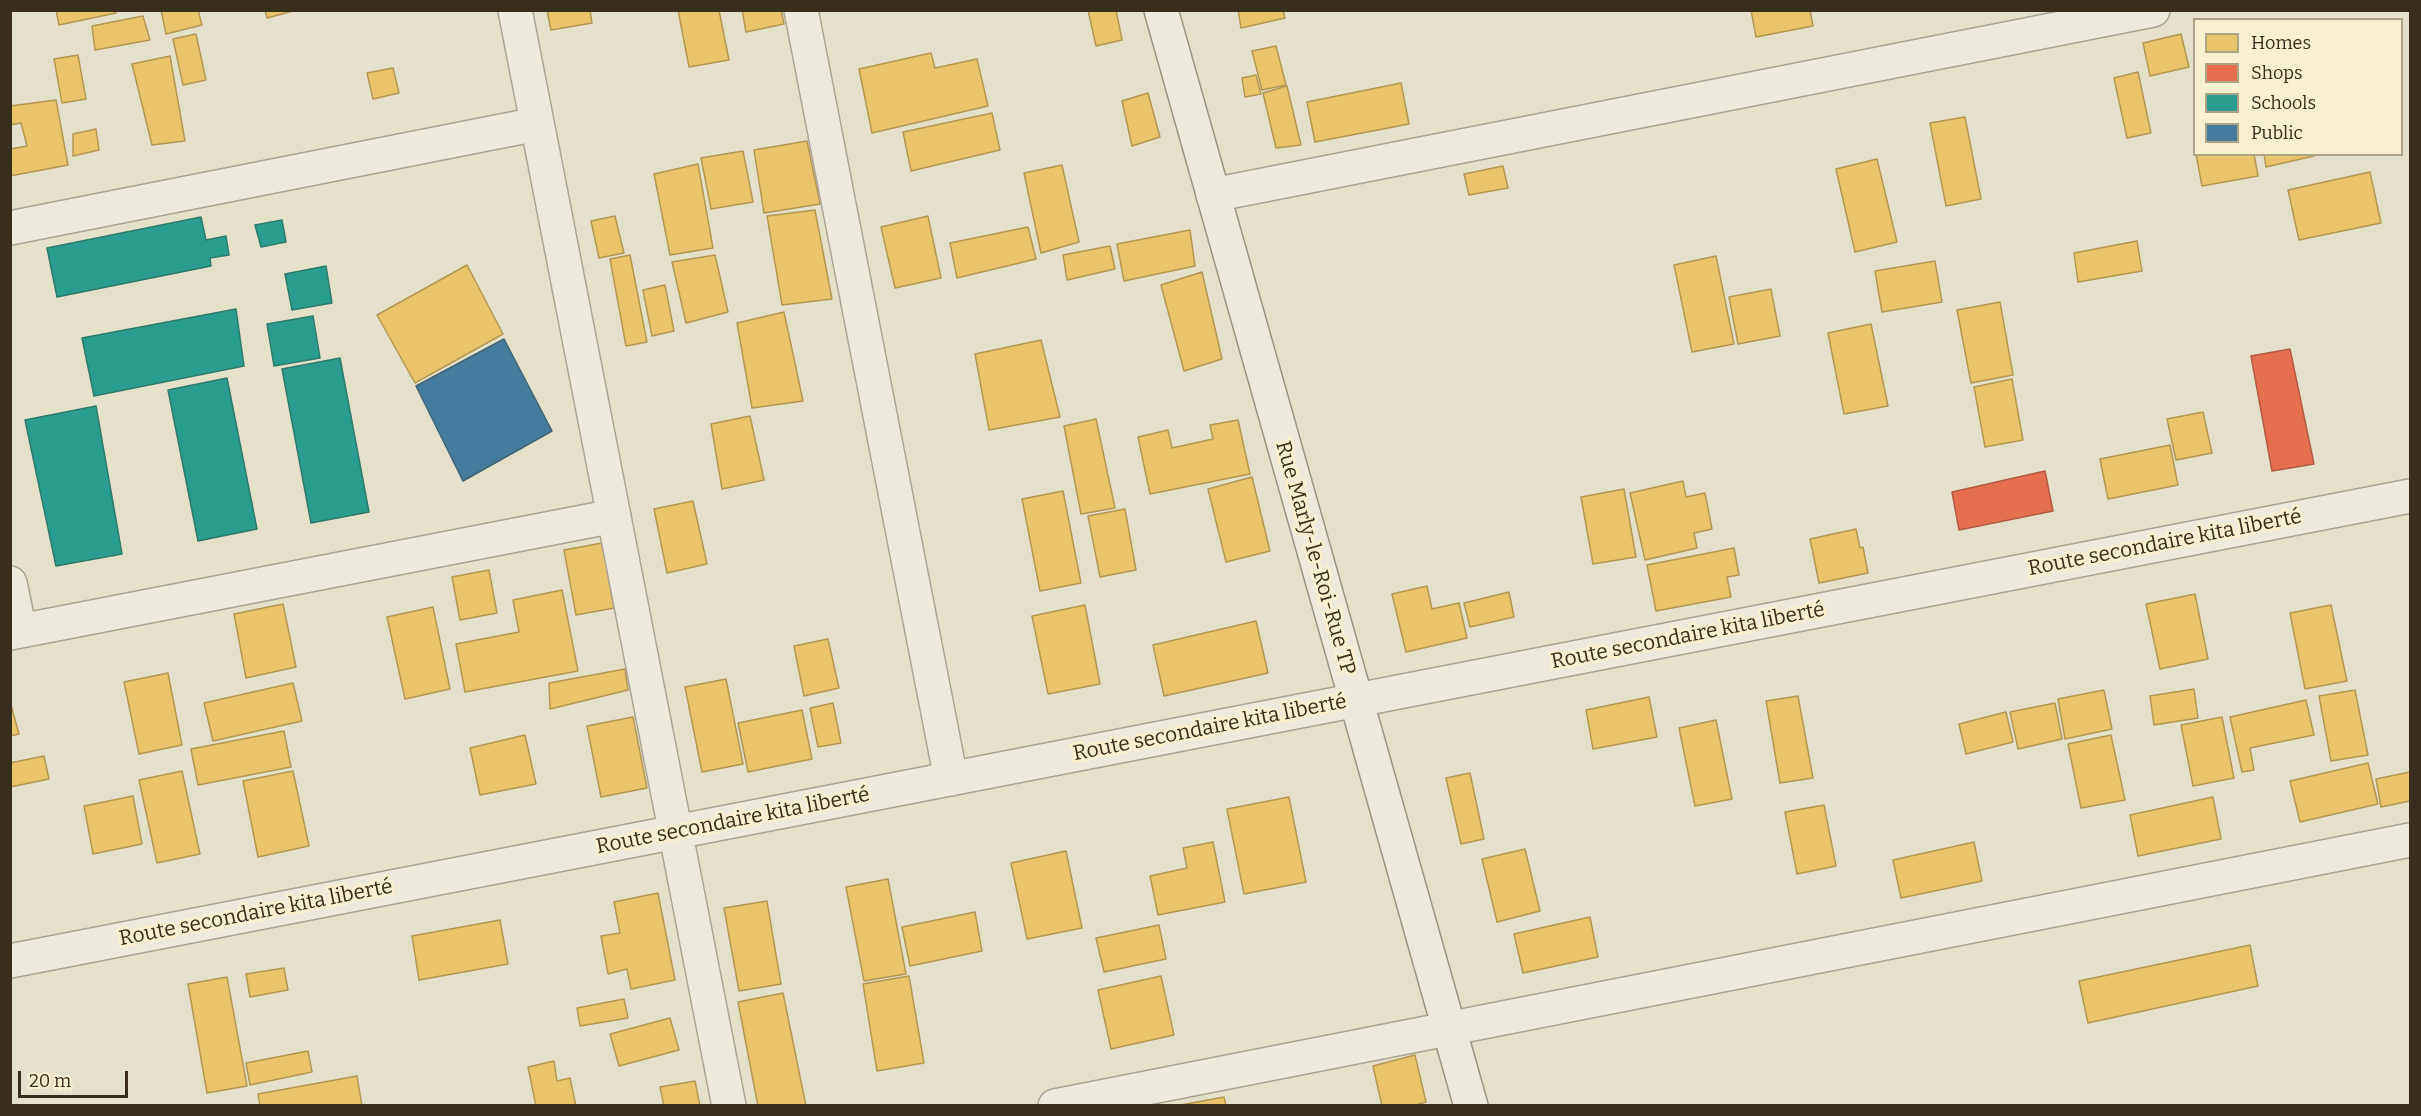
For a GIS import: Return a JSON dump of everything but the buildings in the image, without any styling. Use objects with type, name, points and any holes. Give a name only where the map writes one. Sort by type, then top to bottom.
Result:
[{"type":"street","points":[[515,10],[729,1106]]},
{"type":"street","points":[[801,10],[951,779]]},
{"type":"street","name":"Rue Marly-le-Roi-Rue TP","points":[[1161,10],[1471,1106]]},
{"type":"street","points":[[1213,195],[2153,10]]},
{"type":"street","points":[[10,228],[537,124]]},
{"type":"street","name":"Route secondaire kita liberté","points":[[10,961],[2410,496]]},
{"type":"street","points":[[10,583],[15,632],[614,516]]},
{"type":"street","points":[[1055,1106],[2410,840]]}]
